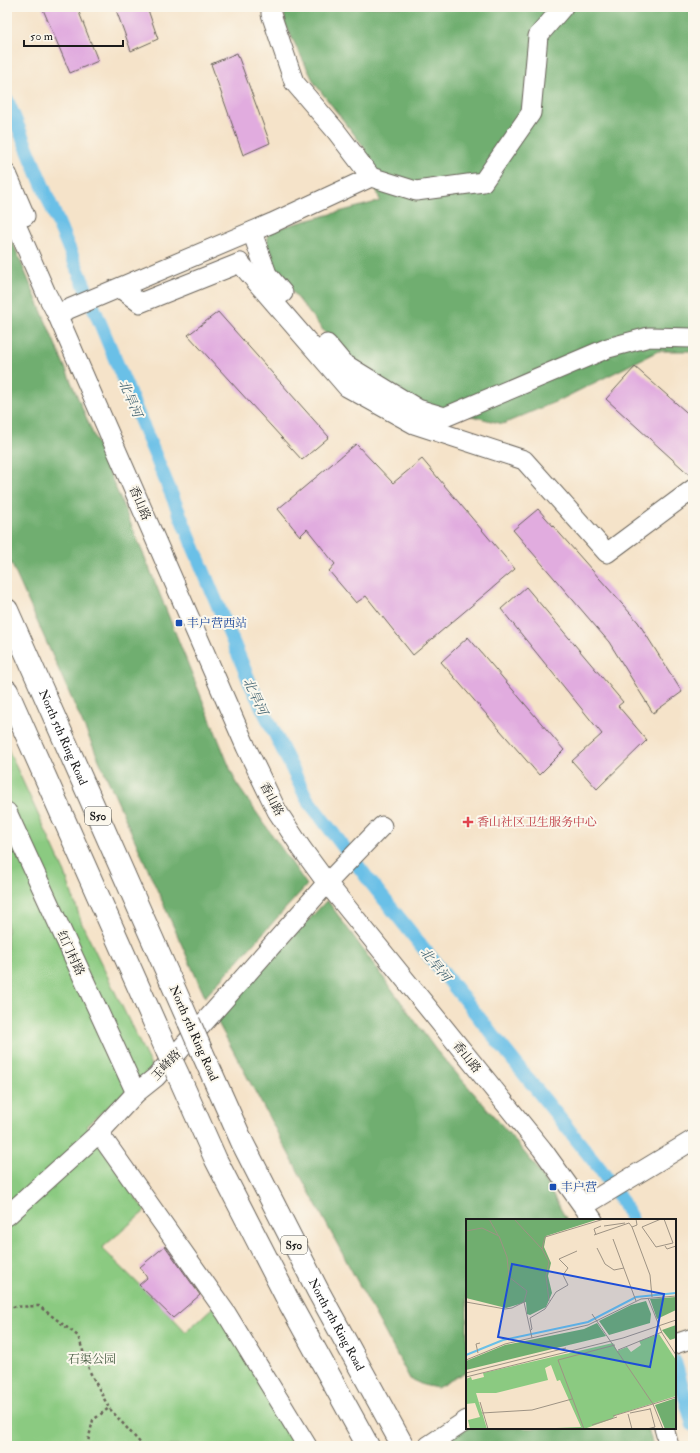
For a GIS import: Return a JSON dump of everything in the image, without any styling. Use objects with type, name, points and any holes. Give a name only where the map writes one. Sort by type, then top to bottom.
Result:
[{"type":"highway","name":"North 5th Ring Road","points":[[7,610],[243,1144],[318,1291],[399,1440]]},
{"type":"highway","name":"S50","points":[[7,691],[167,1051],[223,1173],[290,1304],[368,1446]]},
{"type":"street","points":[[271,7],[271,14],[294,82],[336,131],[371,178],[416,191],[483,182],[531,113],[538,36],[563,7]]},
{"type":"street","name":"香山路","points":[[7,174],[54,289],[58,314]]},
{"type":"street","points":[[58,314],[252,232],[371,178]]},
{"type":"street","name":"香山路","points":[[7,204],[46,293],[58,314],[246,747],[277,812],[327,883],[591,1208]]},
{"type":"street","points":[[252,232],[267,274],[343,363],[418,409],[445,417],[608,348],[649,337],[693,338]]},
{"type":"street","points":[[120,288],[140,303],[240,263],[347,387],[414,424],[524,460],[607,553],[693,488]]},
{"type":"street","name":"红门村路","points":[[7,812],[136,1093]]},
{"type":"street","name":"玉峰路","points":[[7,1216],[99,1133],[136,1093],[156,1077],[327,883],[382,826]]},
{"type":"street","points":[[99,1133],[226,1313],[307,1446]]},
{"type":"street","points":[[591,1208],[632,1176],[693,1140]]},
{"type":"street","points":[[676,1344],[693,1338]]},
{"type":"street","points":[[428,1446],[466,1421]]},
{"type":"street","points":[[664,1429],[669,1446]]},
{"type":"path","points":[[7,1309],[10,1307],[39,1306],[78,1336],[90,1372],[109,1408],[142,1446]]},
{"type":"path","points":[[87,1446],[93,1420],[109,1408]]},
{"type":"green space","points":[[284,7],[693,7],[693,351],[658,351],[562,399],[503,424],[370,390],[267,259],[268,231],[380,201],[364,147],[315,84],[285,24]]},
{"type":"green space","points":[[7,229],[148,565],[236,783],[307,885],[205,997],[7,554]]},
{"type":"green space","name":"石渠公园","points":[[7,747],[65,873],[82,924],[152,1068],[86,1126],[145,1211],[102,1248],[186,1332],[214,1306],[299,1446],[7,1446]]},
{"type":"green space","points":[[327,900],[436,1050],[537,1168],[566,1219],[466,1219],[466,1372],[437,1388],[423,1385],[410,1379],[216,1019]]},
{"type":"green space","points":[[466,1429],[648,1429],[653,1446],[459,1446],[452,1437]]},
{"type":"building","points":[[42,7],[77,7],[98,61],[70,73]]},
{"type":"building","points":[[115,7],[147,7],[158,39],[131,51]]},
{"type":"building","points":[[237,53],[270,143],[243,155],[211,64]]},
{"type":"building","points":[[218,312],[329,437],[302,460],[188,335]]},
{"type":"building","points":[[635,367],[693,418],[693,478],[606,399]]},
{"type":"building","points":[[356,444],[393,483],[422,459],[515,569],[413,655],[366,596],[356,603],[329,571],[335,564],[307,529],[300,536],[278,509]]},
{"type":"building","points":[[538,509],[638,622],[682,692],[653,713],[609,642],[513,530]]},
{"type":"building","points":[[526,587],[623,702],[618,706],[647,740],[597,789],[572,761],[602,734],[501,609]]},
{"type":"building","points":[[468,637],[564,750],[539,775],[441,662]]},
{"type":"building","points":[[165,1246],[200,1295],[173,1318],[139,1285],[147,1278],[140,1267]]},
{"type":"waterway","name":"北旱河","points":[[7,100],[251,685],[307,799],[368,879],[601,1170],[623,1203],[631,1219]]},
{"type":"waterway","name":"北旱河","points":[[676,1366],[693,1425]]},
{"type":"place","name":"丰户营西站","points":[[179,623]]},
{"type":"place","name":"香山社区卫生服务中心","points":[[468,822]]},
{"type":"place","name":"丰户营","points":[[553,1187]]}]
